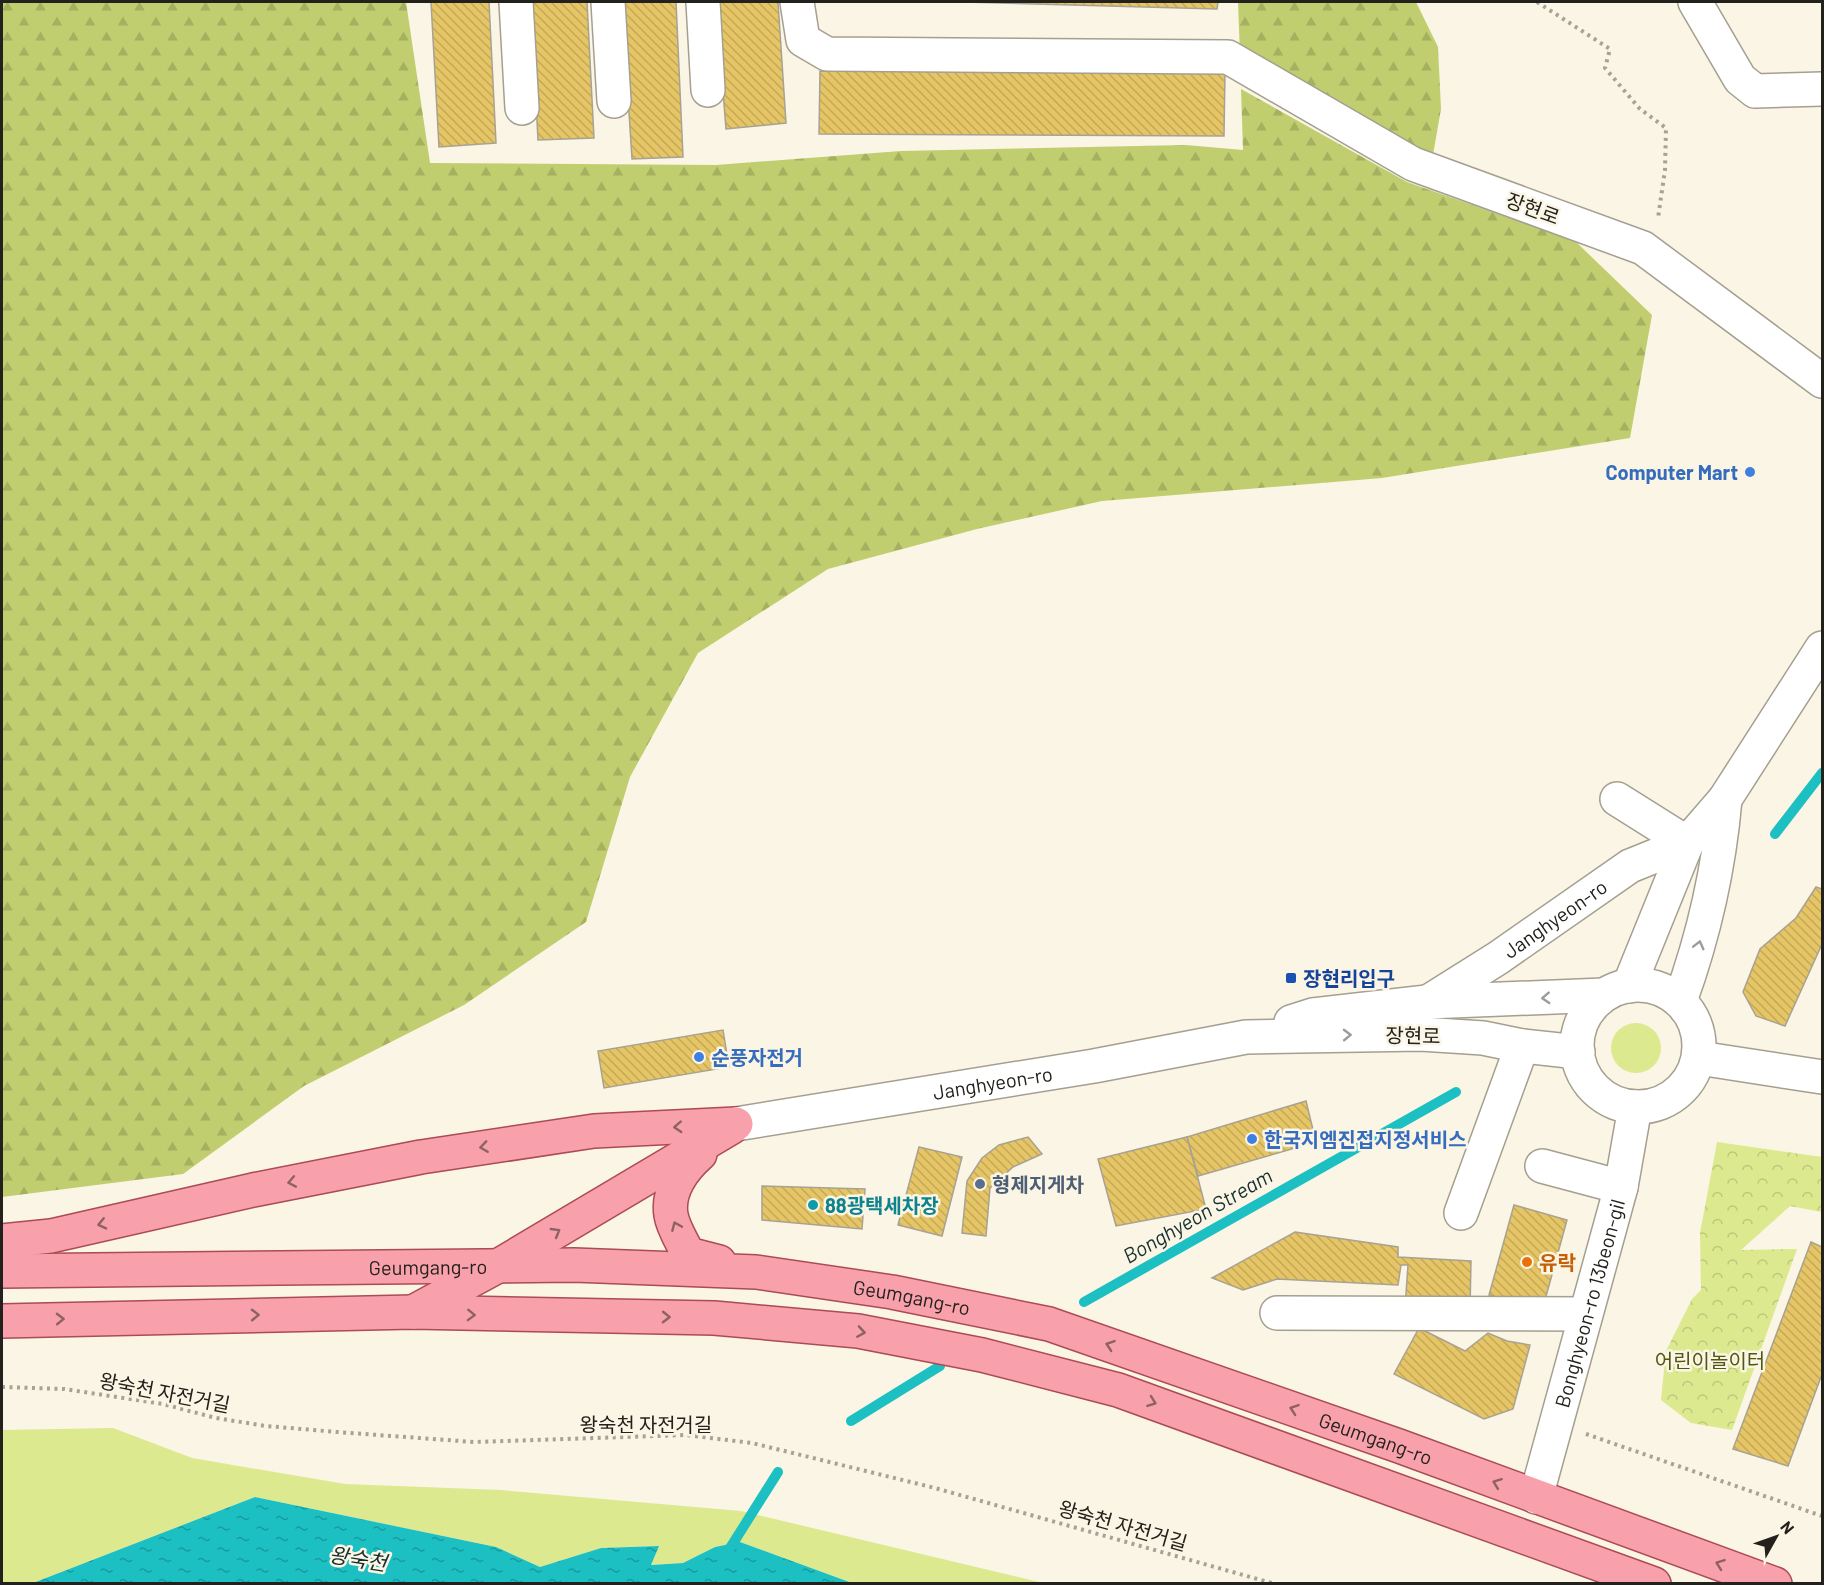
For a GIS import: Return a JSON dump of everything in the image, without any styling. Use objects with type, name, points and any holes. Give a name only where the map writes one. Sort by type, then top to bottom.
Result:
[{"type":"main road","points":[[2,1241],[51,1236],[253,1190],[421,1157],[594,1131],[736,1124]]},
{"type":"main road","points":[[413,1312],[498,1266],[736,1124]]},
{"type":"main road","points":[[736,1124],[689,1164],[675,1183],[670,1215],[688,1254],[756,1272]]},
{"type":"main road","name":"Geumgang-ro","points":[[2,1271],[574,1264],[756,1272],[892,1292],[1049,1324],[1389,1442],[1775,1584]]},
{"type":"main road","points":[[2,1321],[413,1312],[714,1318],[858,1331],[982,1355],[1118,1390],[1654,1584]]},
{"type":"street","points":[[516,2],[522,108]]},
{"type":"street","points":[[608,2],[614,101]]},
{"type":"street","points":[[703,2],[708,90]]},
{"type":"street","name":"장현로","points":[[797,2],[802,40],[827,54],[1228,57],[1413,164],[1643,248],[1822,381]]},
{"type":"street","points":[[1695,2],[1740,79],[1755,92],[1822,89]]},
{"type":"street","points":[[1246,1037],[1313,1015],[1427,1002],[1617,990],[1642,985],[1663,990],[1680,1001],[1693,1017],[1700,1037],[1699,1058],[1691,1077],[1678,1093],[1661,1104],[1635,1107],[1621,1105],[1603,1096],[1589,1082],[1580,1064],[1578,1052],[1580,1025],[1590,1008],[1617,990],[1687,843],[1725,799],[1822,648]]},
{"type":"street","points":[[1617,799],[1687,843]]},
{"type":"street","points":[[1680,1001],[1695,961],[1720,857],[1725,799]]},
{"type":"street","name":"Janghyeon-ro","points":[[1427,1002],[1498,958],[1630,866],[1687,843]]},
{"type":"street","name":"장현로","points":[[1246,1037],[1421,1034],[1483,1038],[1522,1046],[1578,1052]]},
{"type":"street","name":"Janghyeon-ro","points":[[736,1124],[1094,1066],[1246,1037]]},
{"type":"street","points":[[1461,1213],[1522,1046]]},
{"type":"street","points":[[1699,1058],[1822,1077]]},
{"type":"street","name":"Bonghyeon-ro 13beon-gil","points":[[1536,1497],[1558,1423],[1584,1314],[1621,1187],[1635,1107]]},
{"type":"street","points":[[1542,1166],[1621,1187]]},
{"type":"street","points":[[1277,1313],[1584,1314]]},
{"type":"path","points":[[1537,2],[1610,49],[1605,68],[1640,109],[1666,128],[1665,170],[1652,254]]},
{"type":"path","name":"왕숙천 자전거길","points":[[2,1387],[64,1389],[164,1404],[216,1418],[266,1426],[337,1432],[474,1442],[686,1435],[752,1443],[935,1488],[1275,1584]]},
{"type":"path","points":[[1558,1423],[1822,1516]]},
{"type":"green space","points":[[2,2],[406,2],[430,163],[716,165],[901,151],[1186,145],[1243,150],[1241,89],[1407,182],[1575,241],[1652,315],[1630,438],[1382,478],[1102,501],[977,529],[828,569],[698,653],[630,777],[586,922],[464,1005],[304,1086],[183,1174],[2,1197]]},
{"type":"green space","points":[[1238,2],[1416,2],[1438,47],[1441,109],[1433,155],[1358,120],[1240,55]]},
{"type":"green space","points":[[1631,1023],[1641,1023],[1654,1030],[1661,1043],[1661,1053],[1654,1066],[1641,1073],[1631,1073],[1622,1069],[1615,1062],[1611,1053],[1611,1043],[1615,1034],[1622,1027]]},
{"type":"green space","name":"어린이놀이터","points":[[1717,1142],[1822,1157],[1822,1212],[1790,1206],[1741,1250],[1797,1249],[1732,1430],[1691,1423],[1661,1400],[1666,1351],[1692,1299],[1701,1290],[1700,1233]]},
{"type":"green space","points":[[113,1428],[192,1458],[345,1484],[500,1490],[741,1511],[1043,1583],[852,1583],[740,1542],[715,1547],[683,1563],[650,1565],[658,1546],[601,1548],[540,1567],[496,1547],[255,1497],[33,1583],[2,1583],[2,1430]]},
{"type":"water","name":"왕숙천","points":[[255,1497],[496,1547],[540,1567],[601,1548],[659,1546],[651,1565],[683,1563],[715,1547],[740,1542],[852,1583],[33,1583]]},
{"type":"building","points":[[431,2],[489,2],[496,143],[439,147]]},
{"type":"building","points":[[531,2],[587,2],[594,138],[538,140]]},
{"type":"building","points":[[622,2],[676,2],[683,157],[632,159]]},
{"type":"building","points":[[716,2],[778,2],[786,123],[726,129]]},
{"type":"building","points":[[964,2],[1218,2],[1217,9]]},
{"type":"building","points":[[820,71],[1225,72],[1224,136],[819,134]]},
{"type":"building","points":[[1816,887],[1822,889],[1822,944],[1785,1026],[1756,1016],[1743,992],[1760,949],[1796,918]]},
{"type":"building","points":[[723,1030],[729,1067],[604,1088],[598,1051]]},
{"type":"building","name":"한국지엠진접지정서비스","points":[[1306,1101],[1316,1142],[1198,1176],[1187,1137]]},
{"type":"building","name":"형제지게차","points":[[1028,1137],[1042,1154],[1013,1167],[990,1188],[986,1236],[962,1233],[967,1181],[982,1158],[999,1145]]},
{"type":"building","points":[[1187,1137],[1206,1209],[1116,1226],[1098,1159]]},
{"type":"building","points":[[919,1147],[962,1157],[942,1236],[898,1225]]},
{"type":"building","name":"88광택세차장","points":[[762,1186],[865,1189],[862,1229],[762,1220]]},
{"type":"building","points":[[1514,1205],[1567,1220],[1542,1311],[1489,1295]]},
{"type":"building","points":[[1295,1232],[1398,1247],[1398,1257],[1471,1261],[1470,1309],[1405,1308],[1408,1265],[1401,1265],[1398,1285],[1277,1279],[1243,1290],[1212,1278]]},
{"type":"building","points":[[1811,1242],[1822,1247],[1822,1374],[1788,1466],[1733,1449]]},
{"type":"building","points":[[1419,1328],[1465,1351],[1488,1333],[1507,1341],[1530,1345],[1513,1409],[1484,1419],[1394,1374]]},
{"type":"waterway","name":"Bonghyeon Stream","points":[[1775,834],[1822,773]]},
{"type":"waterway","name":"Bonghyeon Stream","points":[[1084,1302],[1456,1092]]},
{"type":"waterway","name":"Bonghyeon Stream","points":[[851,1421],[940,1366]]},
{"type":"waterway","name":"Bonghyeon Stream","points":[[725,1556],[778,1472]]},
{"type":"place","name":"Computer Mart","points":[[1750,472]]},
{"type":"place","name":"장현리입구","points":[[1291,978]]},
{"type":"place","name":"순풍자전거","points":[[699,1057]]},
{"type":"place","name":"한국지엠진접지정서비스","points":[[1252,1139]]},
{"type":"place","name":"형제지게차","points":[[980,1184]]},
{"type":"place","name":"88광택세차장","points":[[813,1205]]},
{"type":"place","name":"유락","points":[[1527,1262]]}]
